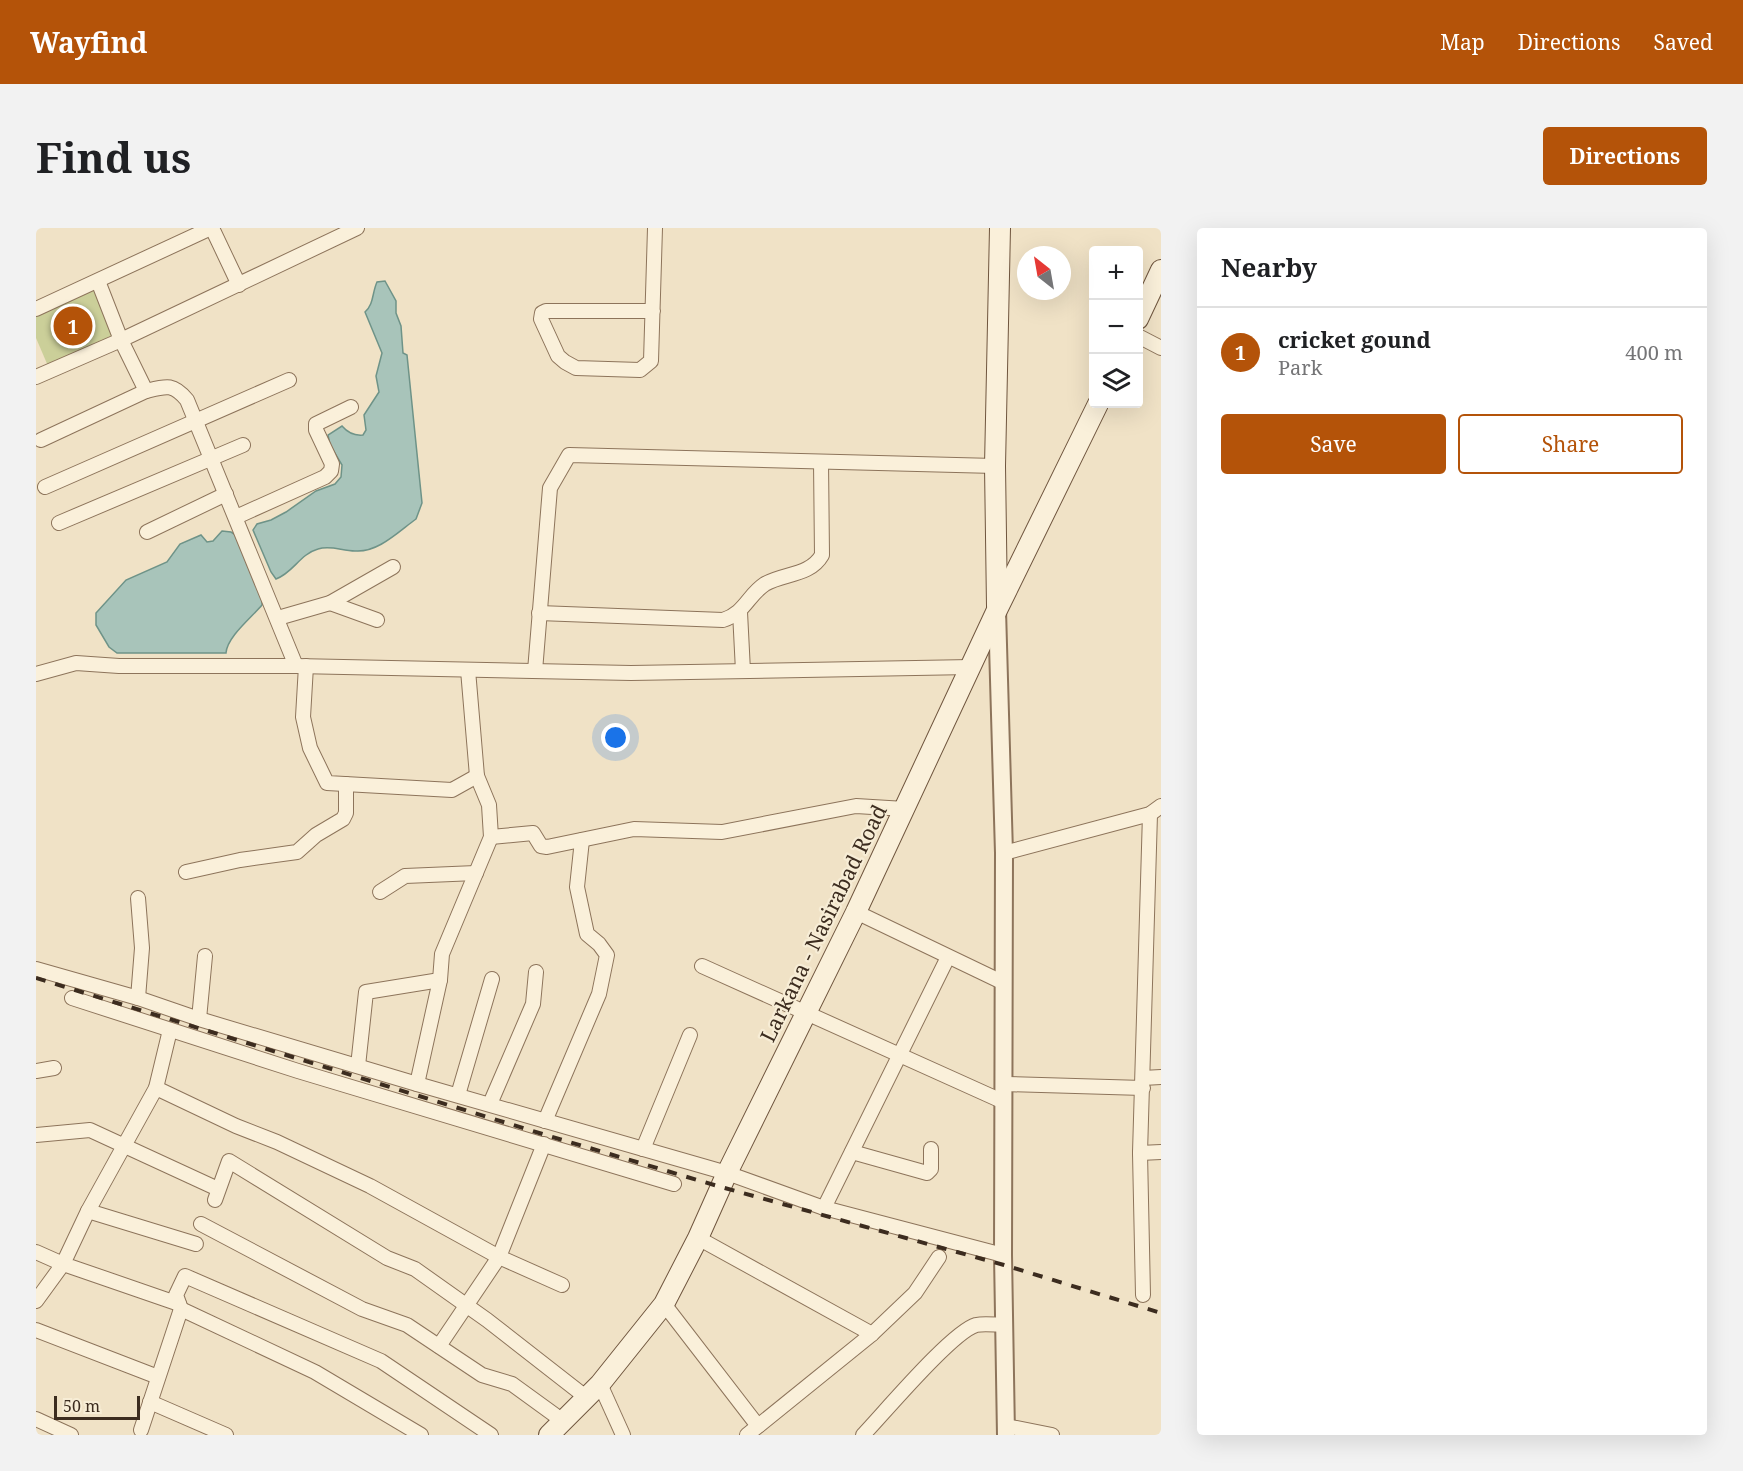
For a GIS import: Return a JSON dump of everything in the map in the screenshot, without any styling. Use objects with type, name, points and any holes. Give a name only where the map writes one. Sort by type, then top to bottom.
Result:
[{"type":"main road","points":[[998,610],[995,466],[1000,228]]},
{"type":"main road","points":[[1143,308],[1161,270]]},
{"type":"main road","name":"Larkana - Nasirabad Road","points":[[549,1435],[594,1391],[664,1304],[856,912],[1096,408]]},
{"type":"street","points":[[36,309],[212,228],[239,285]]},
{"type":"street","points":[[36,377],[121,340],[357,228]]},
{"type":"street","points":[[653,311],[546,311],[542,313],[541,319],[558,356],[576,368],[640,370],[651,361],[653,311],[655,228]]},
{"type":"street","points":[[98,281],[121,340],[146,392]]},
{"type":"street","points":[[1143,339],[1161,348]]},
{"type":"street","points":[[45,487],[289,380]]},
{"type":"street","points":[[41,440],[146,392],[168,386],[180,392],[187,400],[278,618],[301,666],[303,717],[310,748],[327,783],[452,790],[477,776]]},
{"type":"street","points":[[236,517],[325,477],[331,471],[332,464],[316,430],[316,424],[351,407]]},
{"type":"street","points":[[59,523],[243,445]]},
{"type":"street","points":[[535,671],[550,488],[569,455],[995,466]]},
{"type":"street","points":[[539,613],[723,620],[740,612],[763,586],[780,577],[807,570],[817,564],[822,555],[821,462]]},
{"type":"street","points":[[147,532],[226,494]]},
{"type":"street","points":[[278,618],[330,603],[393,567]]},
{"type":"street","points":[[330,603],[376,620]]},
{"type":"street","points":[[998,610],[1004,853],[1006,1431],[1053,1435]]},
{"type":"street","points":[[740,612],[743,671]]},
{"type":"street","points":[[36,674],[76,663],[119,666],[301,666],[631,673],[971,667]]},
{"type":"street","points":[[417,1084],[440,980],[442,954],[491,837],[489,805],[477,776],[468,670]]},
{"type":"street","points":[[186,872],[240,860],[297,852],[316,835],[343,819],[346,784]]},
{"type":"street","points":[[491,837],[533,833],[542,846],[547,847],[634,829],[722,832],[856,806],[905,809]]},
{"type":"street","points":[[1004,853],[1156,810],[1154,932],[1140,1153],[1143,1295]]},
{"type":"street","points":[[545,1121],[599,994],[607,955],[587,934],[577,887],[582,840]]},
{"type":"street","points":[[380,892],[405,876],[476,873]]},
{"type":"street","points":[[138,898],[142,948],[138,998]]},
{"type":"street","points":[[856,912],[1004,983]]},
{"type":"street","points":[[199,1019],[205,956]]},
{"type":"street","points":[[824,1208],[948,957]]},
{"type":"street","points":[[702,966],[1005,1102]]},
{"type":"street","points":[[36,969],[417,1084],[727,1173],[824,1208],[1004,1255]]},
{"type":"street","points":[[490,1104],[533,1004],[536,972]]},
{"type":"street","points":[[458,1095],[492,979]]},
{"type":"street","points":[[358,1066],[366,992],[440,980]]},
{"type":"street","points":[[72,998],[674,1184]]},
{"type":"street","points":[[36,1301],[63,1264],[88,1211],[156,1088],[170,1030]]},
{"type":"street","points":[[642,1149],[690,1035]]},
{"type":"street","points":[[36,1071],[54,1068]]},
{"type":"street","points":[[1005,1084],[1143,1083],[1161,1077]]},
{"type":"street","points":[[156,1088],[370,1186],[499,1257],[562,1285]]},
{"type":"street","points":[[36,1135],[90,1130],[124,1145],[217,1195],[229,1161],[387,1258],[415,1269],[466,1306],[594,1391],[623,1435]]},
{"type":"street","points":[[439,1346],[499,1257],[544,1144]]},
{"type":"street","points":[[852,1152],[927,1173],[931,1169],[931,1149]]},
{"type":"street","points":[[1140,1153],[1161,1152]]},
{"type":"street","points":[[88,1211],[196,1244]]},
{"type":"street","points":[[201,1224],[362,1309],[407,1325],[482,1375],[512,1384],[563,1421]]},
{"type":"street","points":[[698,1238],[872,1334]]},
{"type":"street","points":[[36,1252],[180,1307],[315,1372],[421,1435]]},
{"type":"street","points":[[664,1304],[753,1430],[872,1334],[915,1293],[939,1257]]},
{"type":"street","points":[[144,1433],[150,1402],[180,1307],[176,1295],[185,1276],[381,1362],[490,1435]]},
{"type":"street","points":[[863,1435],[948,1345],[967,1329],[978,1324],[1004,1325]]},
{"type":"street","points":[[36,1330],[158,1377]]},
{"type":"street","points":[[150,1402],[226,1435]]},
{"type":"street","points":[[36,1419],[71,1435]]},
{"type":"green space","points":[[94,290],[114,337],[48,366],[36,338],[36,315]]},
{"type":"water","points":[[385,281],[396,301],[403,353],[407,355],[422,503],[416,519],[380,545],[364,551],[318,549],[306,555],[276,579],[253,530],[257,524],[286,512],[316,491],[335,484],[341,477],[342,465],[330,445],[328,435],[342,426],[357,435],[363,435],[366,430],[364,415],[379,392],[376,376],[382,353],[365,312],[371,302],[377,282]]},
{"type":"water","points":[[222,531],[231,532],[239,537],[262,591],[262,605],[235,634],[226,653],[117,653],[109,647],[96,625],[96,613],[126,580],[167,562],[180,544],[201,535],[207,542],[213,541]]},
{"type":"railway","points":[[36,978],[549,1136],[721,1187],[1004,1265],[1161,1313]]},
{"type":"place","name":"cricket gound","points":[[73,326]]}]
